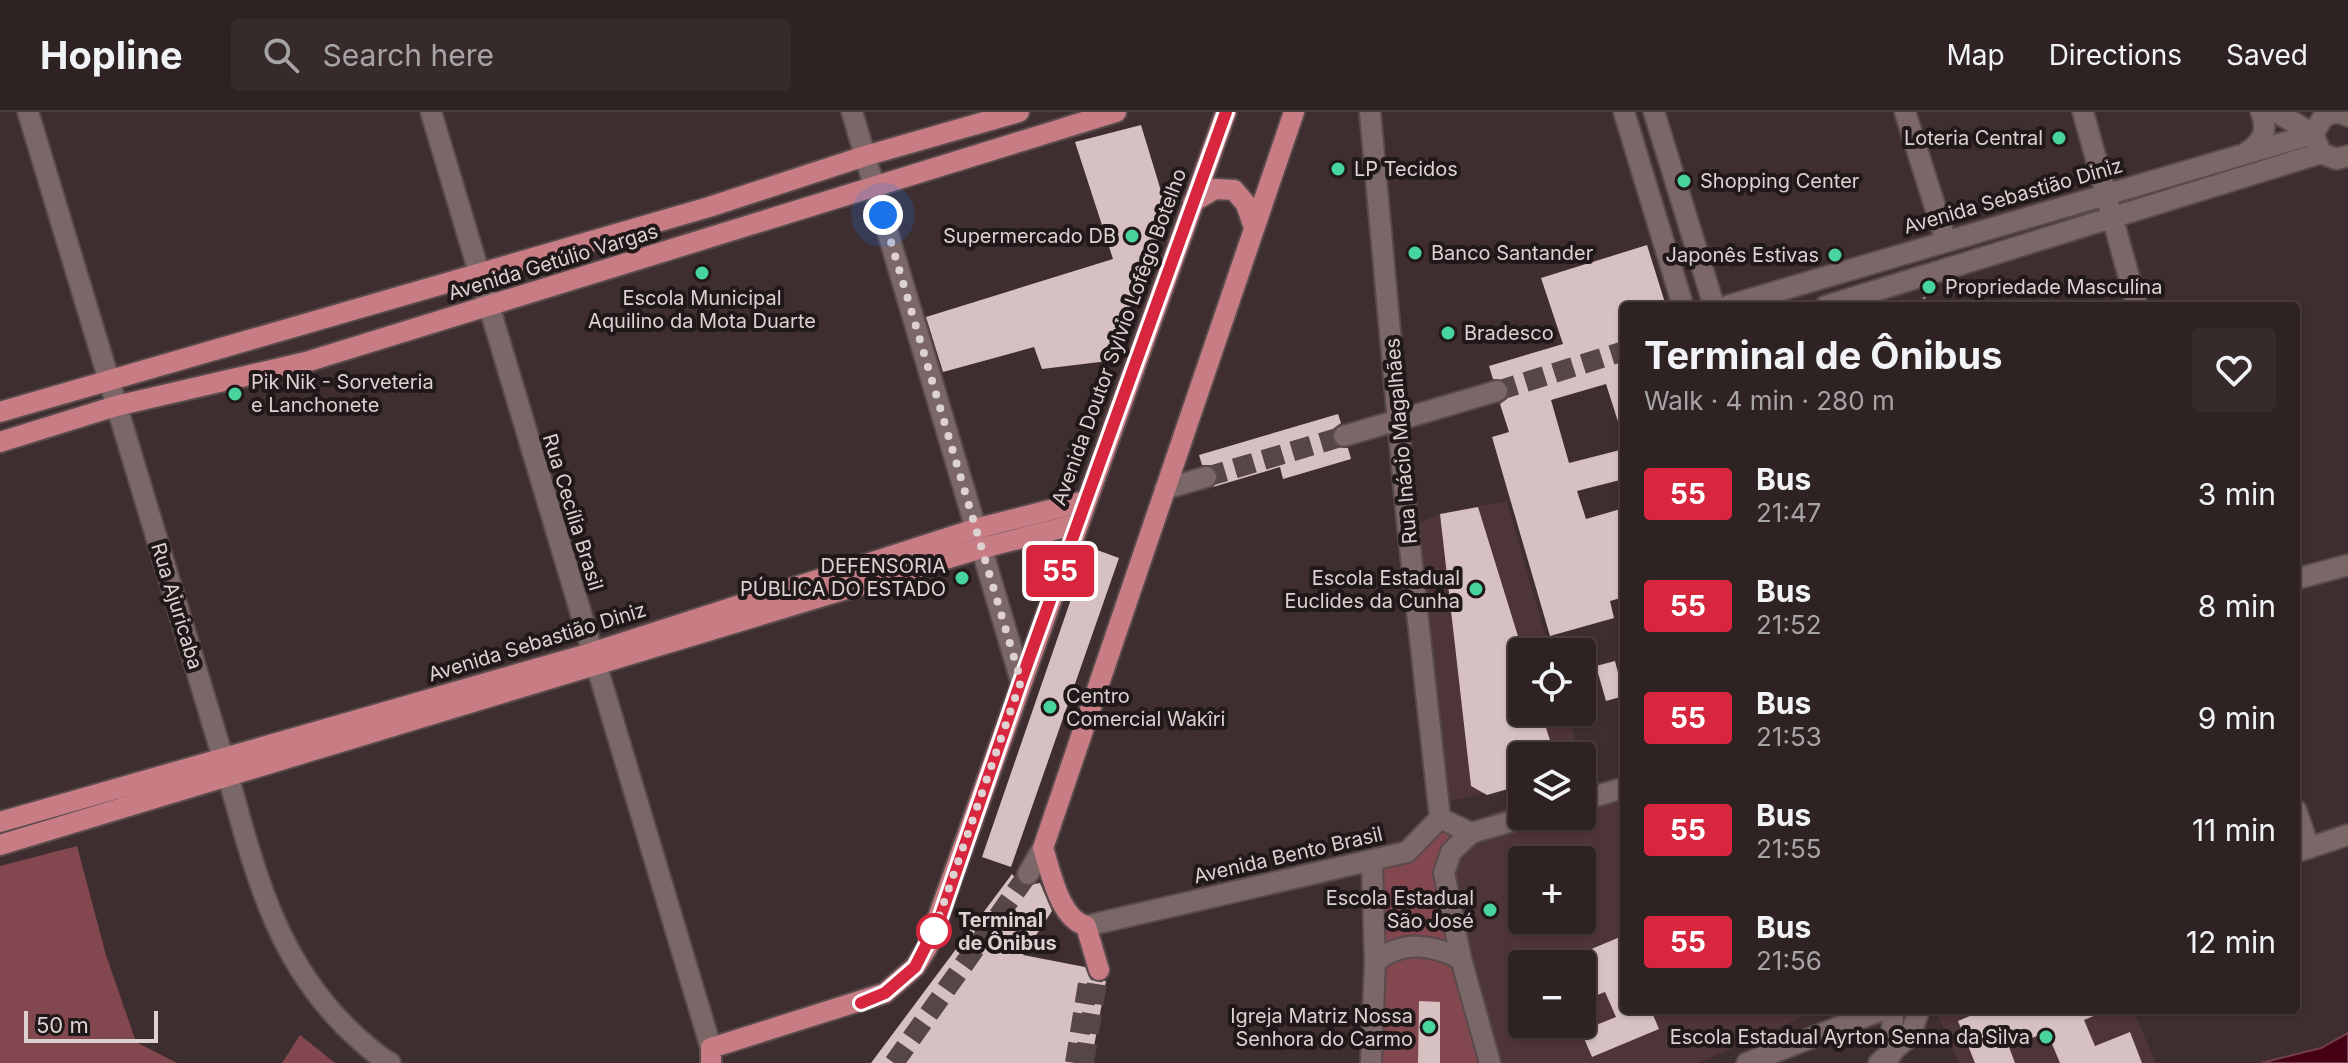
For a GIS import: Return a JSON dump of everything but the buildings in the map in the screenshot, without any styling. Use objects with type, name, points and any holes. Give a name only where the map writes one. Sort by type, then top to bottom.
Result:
[{"type":"main road","name":"Avenida Getúlio Vargas","points":[[0,412],[709,207],[865,156],[1019,112]]},
{"type":"main road","name":"Avenida Getúlio Vargas","points":[[0,442],[116,406],[306,362],[1116,112]]},
{"type":"main road","name":"Avenida Doutor Sylvio Lofêgo Botelho","points":[[711,1056],[885,993],[901,981],[927,948],[1226,112]]},
{"type":"main road","points":[[1099,970],[1086,926],[1075,923],[1067,913],[1043,848],[1294,112]]},
{"type":"main road","points":[[1193,202],[1215,189],[1234,190],[1246,204],[1254,228]]},
{"type":"main road","name":"Avenida Sebastião Diniz","points":[[0,822],[226,766],[593,660],[977,539],[1085,501]]},
{"type":"main road","name":"Avenida Sebastião Diniz","points":[[977,539],[1077,524]]},
{"type":"main road","name":"Avenida Sebastião Diniz","points":[[0,845],[226,766]]},
{"type":"street","name":"Rua Ajuricaba","points":[[28,112],[226,766],[251,862],[287,953],[323,1004],[367,1047],[390,1063]]},
{"type":"street","name":"Rua Cecília Brasil","points":[[431,112],[711,1056]]},
{"type":"street","points":[[852,112],[1021,681]]},
{"type":"street","name":"Rua Inácio Magalhães","points":[[1370,112],[1440,818]]},
{"type":"street","points":[[1624,112],[1682,302]]},
{"type":"street","points":[[1654,112],[1713,302]]},
{"type":"street","points":[[1905,112],[1946,241]]},
{"type":"street","points":[[2083,112],[2136,302]]},
{"type":"street","points":[[2246,153],[2262,139],[2265,129],[2261,112]]},
{"type":"street","points":[[2276,112],[2313,134],[2321,153]]},
{"type":"street","points":[[2313,134],[2318,121],[2330,112],[2348,116]]},
{"type":"street","name":"Avenida Sebastião Diniz","points":[[1740,302],[2313,134]]},
{"type":"street","points":[[1839,302],[2321,153],[2336,159],[2348,156]]},
{"type":"street","points":[[1344,436],[1497,391]]},
{"type":"street","points":[[1165,489],[1206,477]]},
{"type":"street","points":[[2300,578],[2348,565]]},
{"type":"street","points":[[1596,796],[1620,789]]},
{"type":"street","points":[[1440,818],[1471,833]]},
{"type":"street","name":"Avenida Bento Brasil","points":[[1086,926],[1407,852],[1440,818]]},
{"type":"street","points":[[1444,873],[1451,852],[1471,833],[1508,822]]},
{"type":"street","points":[[2302,850],[2348,835]]},
{"type":"street","points":[[1028,874],[1043,848]]},
{"type":"street","points":[[1407,852],[1437,863],[1444,873],[1461,959],[1490,1063]]},
{"type":"street","points":[[1371,1063],[1375,962],[1372,862]]},
{"type":"street","points":[[1375,962],[1401,947],[1422,945],[1461,959]]},
{"type":"street","points":[[1747,1063],[1872,1014]]},
{"type":"street","points":[[1885,1059],[1892,1014]]},
{"type":"street","points":[[1885,1059],[1910,1036],[1918,1014]]},
{"type":"shaded area","name":"Escola Estadual Euclides da Cunha","points":[[1507,501],[1546,638],[1508,638],[1508,726],[1572,726],[1576,742],[1508,742],[1508,788],[1443,803],[1412,526],[1440,514]]},
{"type":"shaded area","name":"Escola Estadual São José","points":[[1620,777],[1620,1014],[1809,1014],[1699,1063],[1498,1063],[1455,901],[1452,847],[1489,814],[1508,808],[1508,830],[1596,830],[1596,783]]},
{"type":"shaded area","points":[[1443,803],[1452,847],[1455,901],[1497,1063],[1369,1063],[1369,849],[1405,840]]},
{"type":"shaded area","points":[[77,846],[106,955],[136,1042],[177,1063],[0,1063],[0,866]]},
{"type":"shaded area","name":"Escola Estadual Ayrton Senna da Silva","points":[[1937,1014],[2135,1014],[2156,1063],[1959,1063]]},
{"type":"shaded area","points":[[2348,1033],[2348,1063],[2261,1063],[2321,1048]]},
{"type":"shaded area","points":[[300,1035],[335,1063],[282,1063]]},
{"type":"tunnel","points":[[1497,391],[1620,352]]},
{"type":"tunnel","points":[[1206,477],[1344,436]]},
{"type":"tunnel","points":[[894,1063],[1028,874]]},
{"type":"tunnel","points":[[1075,1063],[1088,983],[1099,970]]},
{"type":"tunnel","points":[[1084,1063],[1099,970]]},
{"type":"bus line","name":"55","points":[[861,1003],[885,993],[915,967],[940,918],[1021,681],[1226,112]]},
{"type":"place","name":"Loteria Central","points":[[2059,138]]},
{"type":"place","name":"LP Tecidos","points":[[1338,169]]},
{"type":"place","name":"Shopping Center","points":[[1684,181]]},
{"type":"place","name":"Supermercado DB","points":[[1132,236]]},
{"type":"place","name":"Banco Santander","points":[[1415,253]]},
{"type":"place","name":"Japonês Estivas","points":[[1835,255]]},
{"type":"place","name":"Escola Municipal Aquilino da Mota Duarte","points":[[702,273]]},
{"type":"place","name":"Propriedade Masculina","points":[[1929,287]]},
{"type":"place","name":"Bradesco","points":[[1448,333]]},
{"type":"place","name":"Pik Nik - Sorveteria e Lanchonete","points":[[235,394]]},
{"type":"place","name":"DEFENSORIA PÚBLICA DO ESTADO","points":[[962,578]]},
{"type":"place","name":"Escola Estadual Euclides da Cunha","points":[[1476,589]]},
{"type":"place","name":"Centro Comercial Wakîri","points":[[1050,707]]},
{"type":"place","name":"Escola Estadual São José","points":[[1490,910]]},
{"type":"place","name":"Terminal de Ônibus","points":[[934,931]]},
{"type":"place","name":"Igreja Matriz Nossa Senhora do Carmo","points":[[1429,1027]]},
{"type":"place","name":"Escola Estadual Ayrton Senna da Silva","points":[[2046,1037]]},
{"type":"route","points":[[883,215],[979,549],[1021,681],[934,931]]}]
